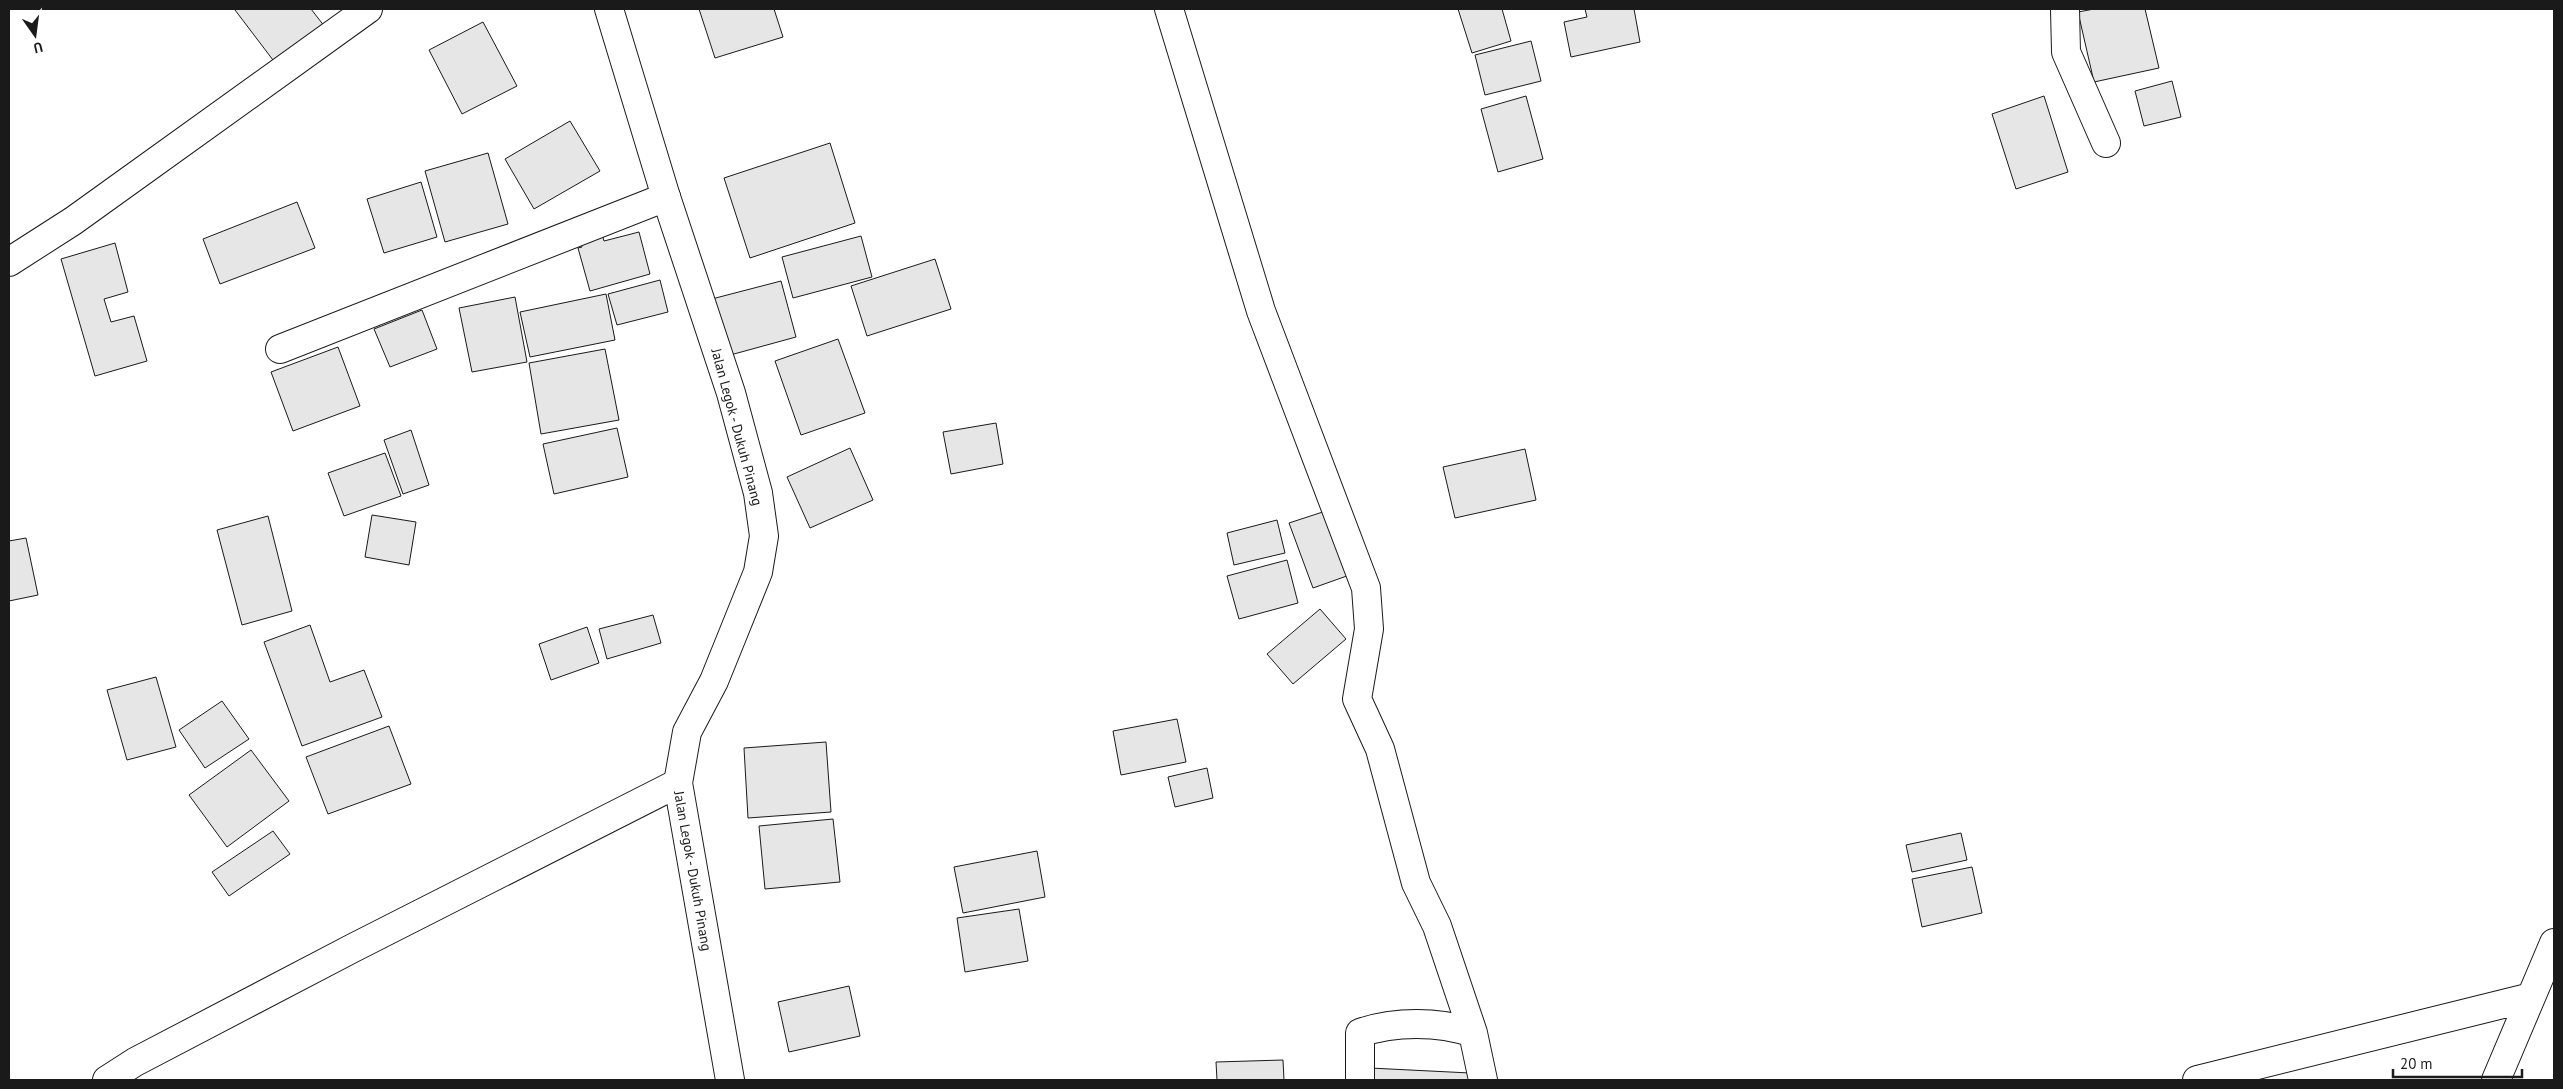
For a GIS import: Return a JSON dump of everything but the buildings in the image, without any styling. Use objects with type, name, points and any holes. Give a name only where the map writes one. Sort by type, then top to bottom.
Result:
[{"type":"street","points":[[9,262],[81,215],[368,9]]},
{"type":"street","name":"Jalan Legok - Dukuh Pinang","points":[[609,9],[666,196],[731,394],[758,493],[764,536],[758,572],[734,634],[714,681],[687,732],[678,784],[730,1080]]},
{"type":"street","points":[[1169,9],[1261,311],[1366,588],[1369,629],[1357,699],[1380,749],[1416,883],[1437,926],[1473,1033],[1483,1080]]},
{"type":"street","points":[[2064,9],[2066,52],[2106,143]]},
{"type":"street","points":[[280,349],[666,196]]},
{"type":"street","points":[[107,1080],[136,1062],[353,948],[678,784]]},
{"type":"street","points":[[2496,1080],[2541,985],[2554,943]]},
{"type":"street","points":[[2197,1080],[2541,985]]},
{"type":"street","points":[[1360,1080],[1360,1033],[1380,1026],[1453,1026],[1473,1033]]}]
